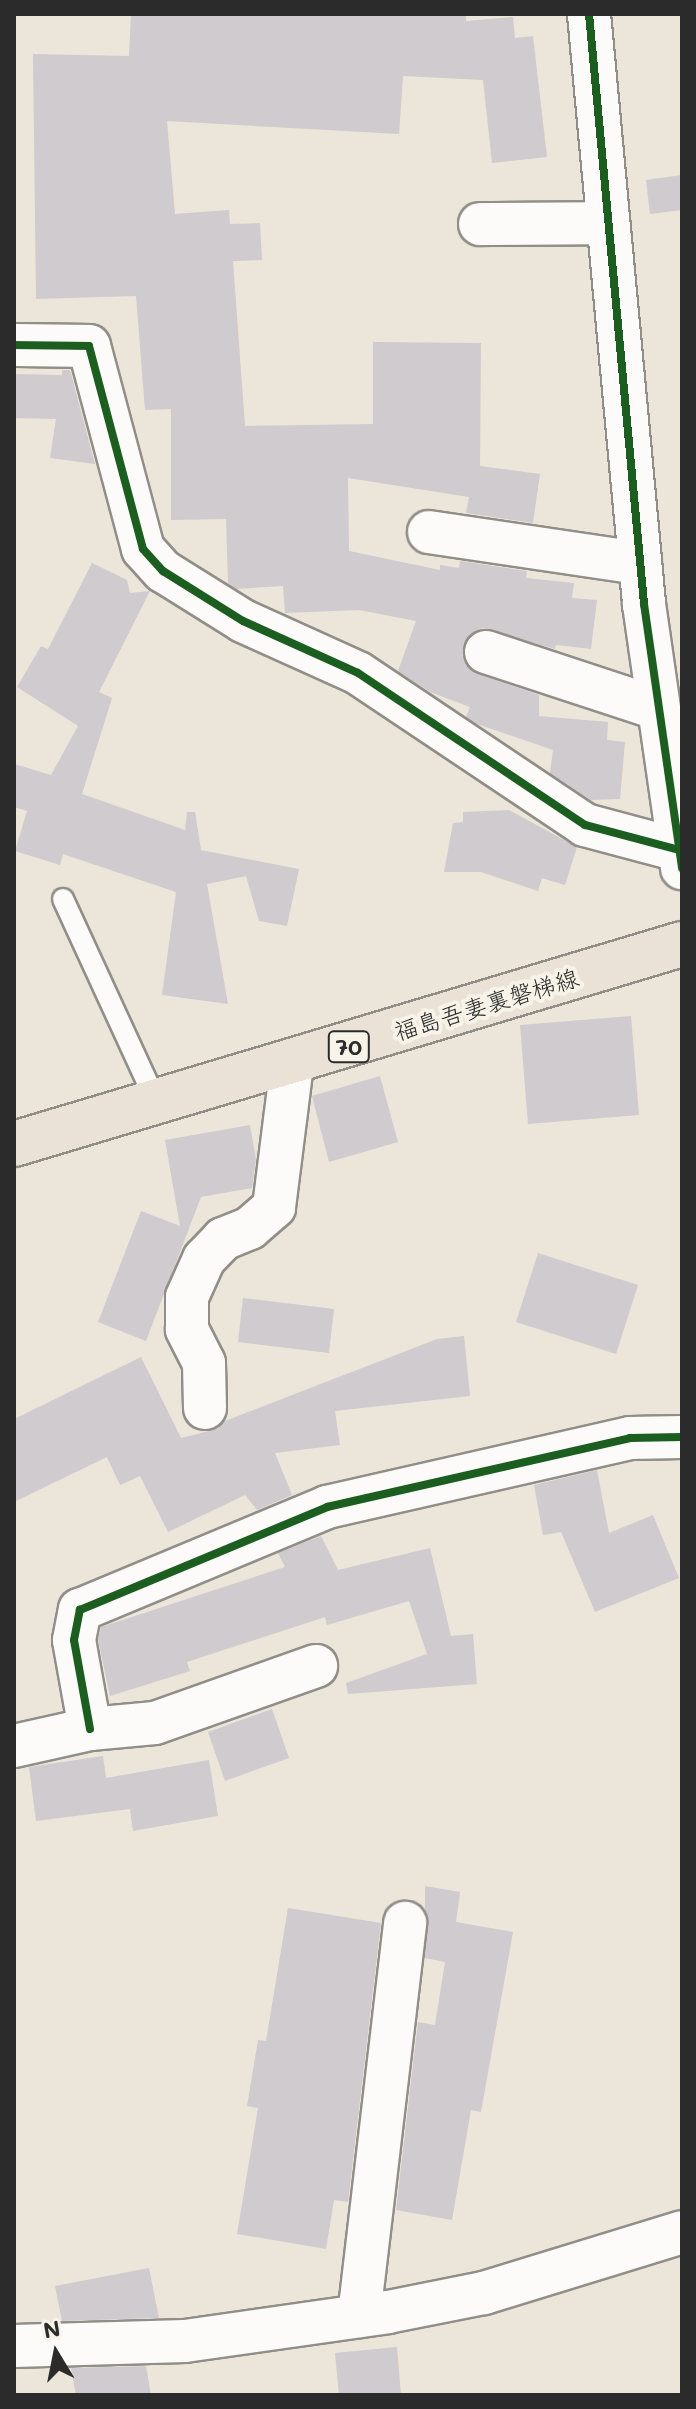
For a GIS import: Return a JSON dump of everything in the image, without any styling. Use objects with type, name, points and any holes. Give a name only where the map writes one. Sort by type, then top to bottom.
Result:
[{"type":"main road","name":"福島吾妻裏磐梯線","points":[[14,1144],[292,1064],[682,944]]},
{"type":"street","points":[[14,345],[89,346],[143,549],[163,571],[243,621],[358,673],[585,825],[680,859],[640,563],[589,14]]},
{"type":"street","points":[[480,224],[608,223]]},
{"type":"street","points":[[429,532],[640,563]]},
{"type":"street","points":[[486,652],[659,709]]},
{"type":"street","points":[[205,1408],[204,1363],[187,1329],[187,1297],[204,1259],[223,1239],[250,1228],[274,1207],[292,1064]]},
{"type":"street","points":[[90,1729],[74,1640],[80,1610],[327,1507],[630,1438],[682,1437]]},
{"type":"street","points":[[14,1746],[90,1729],[155,1723],[316,1666]]},
{"type":"street","points":[[359,2316],[405,1923]]},
{"type":"street","points":[[14,2346],[185,2341],[359,2316],[484,2293],[682,2232]]},
{"type":"lane","points":[[63,899],[156,1101]]},
{"type":"building","points":[[131,14],[466,14],[466,21],[513,17],[515,38],[533,36],[547,157],[492,163],[483,80],[403,76],[399,134],[167,121],[175,214],[229,210],[230,224],[260,223],[262,260],[233,261],[245,426],[373,424],[373,342],[481,343],[480,466],[540,474],[533,523],[466,513],[469,497],[348,478],[349,551],[440,570],[440,565],[459,568],[460,561],[527,571],[526,578],[574,583],[572,598],[597,600],[591,649],[556,645],[555,649],[482,628],[470,635],[462,656],[478,674],[539,695],[539,716],[608,722],[607,740],[625,742],[620,799],[591,800],[550,773],[553,750],[477,724],[466,717],[470,707],[430,692],[398,671],[416,621],[359,610],[285,613],[283,586],[236,589],[228,583],[226,519],[171,520],[171,409],[145,410],[136,296],[36,299],[33,54],[129,56]]},
{"type":"building","points":[[682,175],[682,210],[650,214],[646,180]]},
{"type":"building","points":[[62,370],[70,370],[95,464],[50,458],[56,419],[14,418],[14,374],[62,375]]},
{"type":"building","points":[[92,563],[127,580],[130,593],[150,591],[99,692],[112,698],[82,794],[185,830],[187,812],[195,812],[201,850],[299,869],[287,926],[259,921],[246,876],[207,884],[228,1004],[162,995],[176,892],[63,854],[60,865],[15,851],[27,811],[14,807],[14,764],[51,775],[78,726],[17,687],[41,646],[48,649]]},
{"type":"building","points":[[509,810],[577,847],[565,885],[542,878],[538,891],[481,872],[444,872],[453,823],[463,822],[463,812]]},
{"type":"building","points":[[631,1016],[639,1115],[528,1124],[520,1025]]},
{"type":"building","points":[[380,1076],[398,1142],[329,1162],[312,1096]]},
{"type":"building","points":[[250,1125],[256,1159],[252,1188],[201,1197],[146,1341],[98,1322],[141,1211],[180,1226],[165,1140]]},
{"type":"building","points":[[538,1253],[638,1285],[616,1354],[516,1322]]},
{"type":"building","points":[[243,1298],[334,1309],[329,1353],[238,1342]]},
{"type":"building","points":[[464,1336],[470,1396],[335,1411],[340,1445],[275,1453],[292,1495],[257,1510],[245,1495],[168,1532],[140,1476],[120,1485],[107,1457],[14,1502],[14,1419],[141,1357],[181,1438],[217,1429],[225,1421],[437,1339]]},
{"type":"building","points":[[597,1470],[609,1533],[653,1515],[679,1578],[595,1612],[561,1532],[543,1535],[534,1485]]},
{"type":"building","points":[[321,1536],[338,1570],[430,1548],[451,1636],[473,1634],[477,1684],[348,1694],[346,1683],[427,1654],[409,1601],[327,1625],[325,1617],[187,1662],[190,1671],[110,1696],[98,1640],[101,1627],[285,1567],[278,1553]]},
{"type":"building","points":[[272,1709],[289,1758],[225,1781],[208,1732]]},
{"type":"building","points":[[103,1756],[106,1778],[209,1760],[218,1816],[133,1831],[130,1809],[36,1821],[29,1767]]},
{"type":"building","points":[[425,1886],[460,1892],[456,1922],[513,1932],[481,2112],[471,2110],[452,2220],[396,2210],[418,2022],[435,2025],[445,1962],[425,1958]]},
{"type":"building","points":[[288,1908],[381,1923],[348,2202],[334,2200],[326,2249],[237,2234],[258,2108],[247,2106],[258,2040],[266,2041]]},
{"type":"building","points":[[149,2268],[159,2318],[62,2321],[55,2286]]},
{"type":"building","points":[[397,2347],[401,2395],[339,2395],[335,2353]]},
{"type":"building","points":[[146,2366],[151,2395],[76,2395],[71,2368]]},
{"type":"cycle path","points":[[589,14],[644,604],[682,868]]},
{"type":"cycle path","points":[[14,345],[89,346],[143,549],[163,571],[243,621],[358,673],[585,825],[679,850]]},
{"type":"cycle path","points":[[90,1729],[74,1640],[80,1610],[327,1507],[630,1438],[682,1437]]}]
